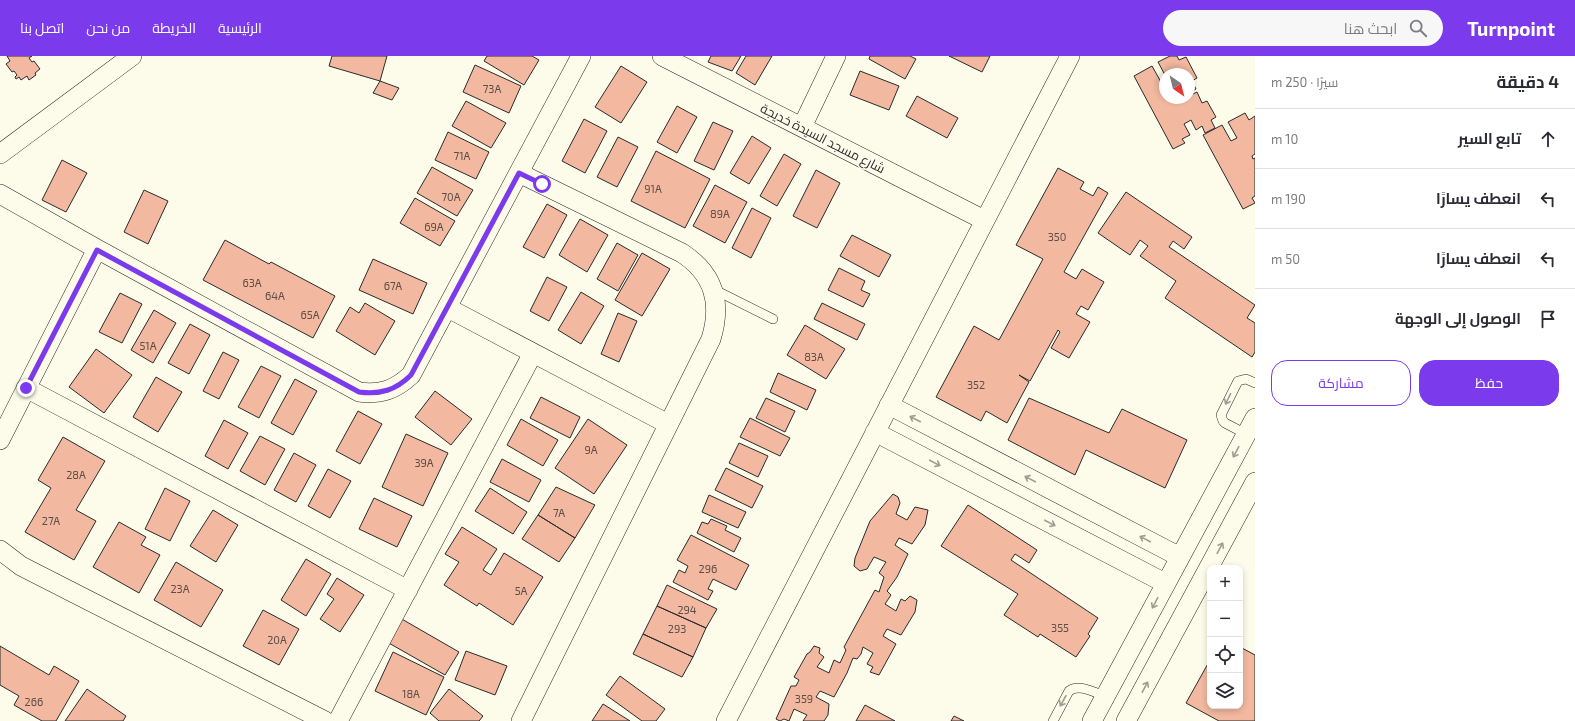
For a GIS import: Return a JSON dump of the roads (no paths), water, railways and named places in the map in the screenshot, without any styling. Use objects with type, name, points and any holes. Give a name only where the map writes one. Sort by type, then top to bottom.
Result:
[{"type":"street","points":[[0,154],[132,56]]},
{"type":"street","points":[[0,194],[97,250],[359,392],[382,392],[393,389],[403,383],[411,375],[581,56]]},
{"type":"street","name":"شارع مسجد السيدة خديجة","points":[[662,56],[984,220]]},
{"type":"street","points":[[802,127],[836,56]]},
{"type":"street","points":[[726,721],[1070,56]]},
{"type":"street","points":[[519,173],[692,259],[700,268],[712,288],[716,314],[711,339],[521,721]]},
{"type":"street","points":[[0,440],[97,250]]},
{"type":"street","points":[[448,308],[668,424]]},
{"type":"street","points":[[338,721],[533,353]]},
{"type":"street","points":[[26,388],[408,590]]},
{"type":"street","points":[[889,405],[1180,557]]},
{"type":"street","points":[[1092,721],[1255,418]]},
{"type":"street","points":[[875,432],[1165,583]]},
{"type":"street","points":[[974,484],[988,457]]},
{"type":"street","points":[[1126,721],[1255,482]]},
{"type":"street","points":[[0,550],[21,566],[325,721]]},
{"type":"lane","points":[[712,288],[773,319]]},
{"type":"lane","points":[[1246,434],[1225,423],[1221,415],[1238,381],[1246,379],[1255,383]]},
{"type":"lane","points":[[1053,721],[1072,688],[1079,687],[1105,696]]}]
